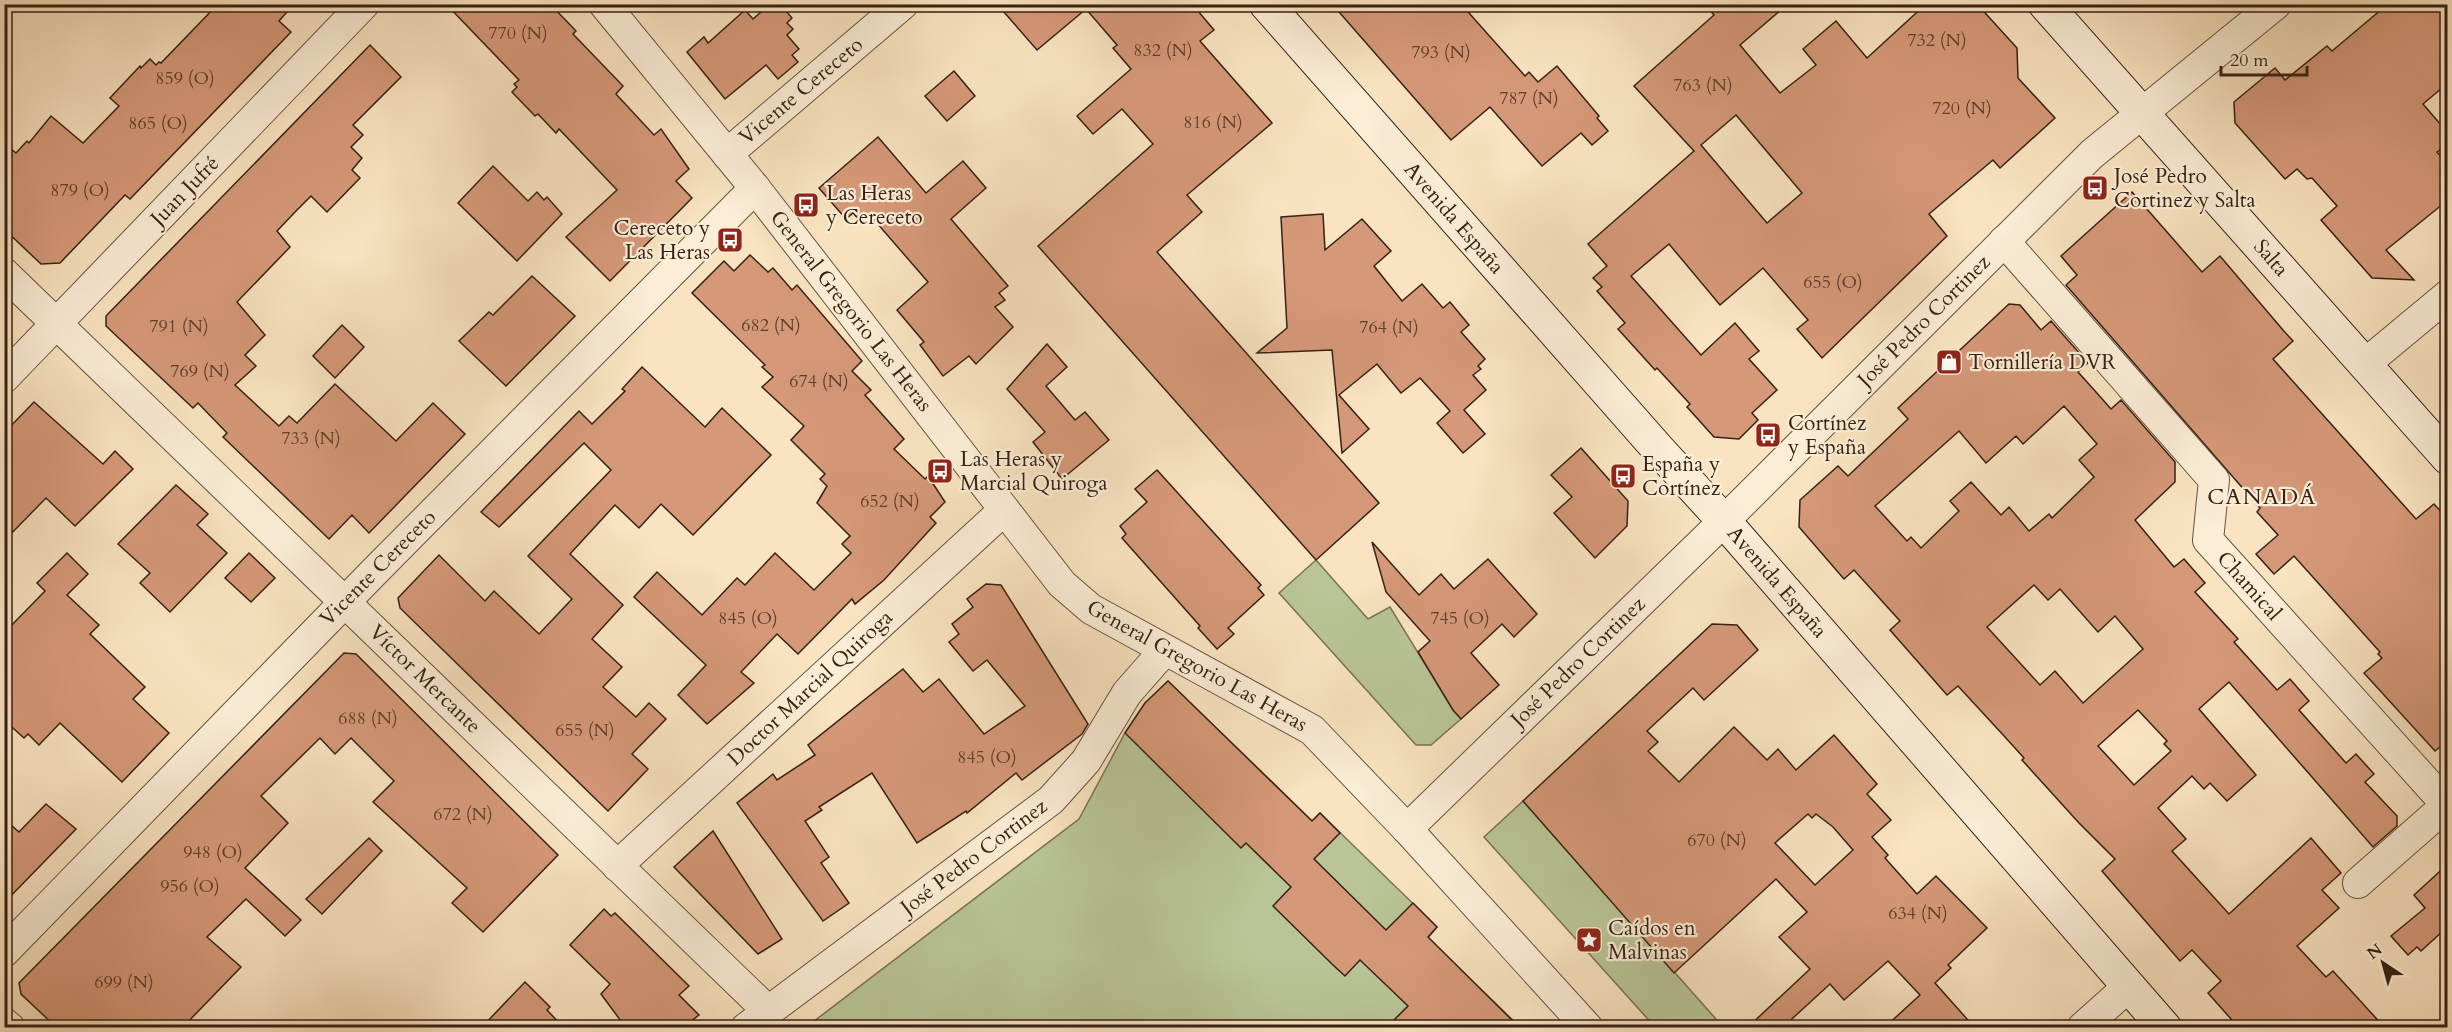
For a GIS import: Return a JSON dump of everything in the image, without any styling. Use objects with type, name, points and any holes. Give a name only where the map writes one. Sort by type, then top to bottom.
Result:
[{"type":"main road","name":"Avenida España","points":[[1266,4],[1724,521],[2165,1028]]},
{"type":"main road","name":"Salta","points":[[2046,4],[2448,458]]},
{"type":"street","name":"Juan Jufré","points":[[4,378],[364,4]]},
{"type":"street","name":"General Gregorio Las Heras","points":[[604,4],[755,188],[879,346],[1003,511],[1062,584],[1091,609],[1312,730],[1407,829],[1588,1028]]},
{"type":"street","name":"Vicente Cereceto","points":[[727,154],[903,4]]},
{"type":"street","name":"José Pedro Cortinez","points":[[1407,829],[1724,521],[2092,154],[2276,4]]},
{"type":"street","name":"Vicente Cereceto","points":[[4,952],[345,602],[755,188]]},
{"type":"street","name":"Chamical","points":[[2004,241],[2214,480],[2208,540],[2447,804]]},
{"type":"street","name":"Víctor Mercante","points":[[4,273],[617,866],[757,1019]]},
{"type":"street","points":[[2365,364],[2448,295]]},
{"type":"street","name":"Doctor Marcial Quiroga","points":[[617,866],[1003,511]]},
{"type":"street","name":"José Pedro Cortinez","points":[[757,1019],[1051,800],[1086,761],[1127,693],[1164,651]]},
{"type":"street","points":[[2358,883],[2447,804]]},
{"type":"street","points":[[2082,1028],[2129,986]]},
{"type":"street","points":[[4,1023],[10,1028]]},
{"type":"green space","points":[[1316,560],[1368,619],[1390,607],[1453,710],[1461,719],[1431,745],[1416,745],[1279,593]]},
{"type":"green space","points":[[1168,681],[1312,821],[1320,813],[1437,927],[1428,938],[1520,1027],[805,1028],[1079,819],[1125,733],[1145,703]]},
{"type":"green space","points":[[1523,801],[1723,1027],[1655,1027],[1484,837]]},
{"type":"building","points":[[218,4],[294,4],[279,21],[291,32],[130,199],[125,195],[60,263],[41,264],[4,229],[4,143],[16,153],[27,141],[29,143],[51,116],[83,143],[119,106],[110,98],[140,66],[141,68],[150,59],[156,65],[161,63]]},
{"type":"building","points":[[446,4],[550,4],[576,31],[573,34],[623,86],[616,94],[654,135],[661,129],[689,169],[676,181],[692,198],[610,281],[566,237],[617,190],[559,129],[556,133],[538,114],[535,116],[512,92],[517,87],[514,84],[519,80]]},
{"type":"building","points":[[770,4],[780,4],[792,18],[787,23],[793,29],[787,35],[799,49],[792,55],[798,62],[778,79],[766,65],[725,99],[687,52],[704,37],[708,43],[745,10],[753,19]]},
{"type":"building","points":[[997,4],[1192,4],[1214,30],[1200,41],[1272,123],[1187,195],[1202,212],[1157,252],[1379,503],[1316,560],[1038,246],[1153,144],[1122,109],[1093,134],[1077,116],[1131,69],[1113,48],[1117,45],[1086,9],[1037,50]]},
{"type":"building","points":[[1332,4],[1461,4],[1525,76],[1529,72],[1538,82],[1557,66],[1599,116],[1597,118],[1608,131],[1592,145],[1581,133],[1542,166],[1490,107],[1451,140]]},
{"type":"building","points":[[1705,4],[1788,4],[1740,45],[1780,93],[1816,65],[1803,49],[1836,21],[1867,58],[1926,4],[1977,4],[2017,48],[2018,78],[2055,118],[2000,168],[1993,160],[1929,214],[1947,236],[1822,358],[1797,329],[1808,320],[1763,268],[1720,305],[1669,244],[1631,276],[1701,355],[1735,323],[1759,351],[1749,359],[1777,390],[1752,413],[1758,420],[1739,439],[1714,437],[1687,407],[1690,404],[1618,329],[1625,323],[1597,291],[1602,287],[1593,278],[1607,266],[1588,244],[1694,151],[1634,86],[1714,15]],"holes":[[[1736,115],[1802,193],[1767,223],[1701,145]]]},
{"type":"building","points":[[2388,4],[2448,4],[2448,83],[2423,104],[2448,133],[2448,144],[2437,152],[2448,164],[2448,200],[2386,250],[2414,280],[2372,278],[2321,220],[2337,206],[2312,178],[2307,179],[2297,169],[2285,179],[2235,123],[2234,102],[2275,68],[2285,80],[2327,46],[2332,51]]},
{"type":"building","points":[[370,45],[401,77],[353,125],[363,135],[351,147],[362,158],[352,170],[360,178],[327,212],[311,196],[296,211],[277,231],[290,247],[237,302],[265,335],[245,355],[256,366],[235,385],[279,426],[289,416],[297,423],[335,384],[396,441],[433,403],[465,434],[369,533],[352,515],[329,539],[223,437],[227,433],[198,403],[193,408],[106,326],[106,316]]},
{"type":"building","points":[[954,71],[975,96],[947,121],[925,96]]},
{"type":"building","points":[[878,137],[926,193],[963,161],[986,188],[951,219],[1008,286],[999,293],[1005,300],[995,307],[1013,327],[976,364],[969,356],[943,376],[920,345],[924,342],[897,310],[928,282],[870,215],[862,223],[853,213],[846,219],[819,188]]},
{"type":"building","points":[[493,166],[528,201],[537,192],[544,200],[547,197],[562,214],[517,261],[458,203]]},
{"type":"building","points":[[2132,192],[2202,272],[2220,256],[2293,341],[2273,359],[2416,519],[2434,504],[2448,519],[2448,740],[2435,751],[2364,673],[2382,658],[2378,654],[2380,652],[2294,556],[2274,574],[2256,554],[2278,535],[2257,512],[2260,508],[2066,285],[2077,275],[2061,256]]},
{"type":"building","points":[[1323,214],[1325,250],[1362,219],[1391,251],[1374,266],[1402,301],[1422,284],[1443,308],[1450,302],[1469,325],[1461,332],[1485,359],[1478,366],[1481,369],[1473,375],[1486,390],[1464,410],[1485,434],[1463,453],[1437,423],[1450,411],[1420,378],[1401,393],[1377,364],[1339,395],[1369,429],[1342,453],[1332,350],[1257,353],[1287,328],[1281,217]]},
{"type":"building","points":[[750,255],[768,272],[773,268],[792,290],[797,285],[862,361],[852,371],[871,390],[865,395],[904,439],[894,449],[925,479],[928,476],[945,502],[930,517],[936,523],[884,580],[855,604],[852,599],[798,654],[777,634],[741,672],[754,683],[707,724],[678,695],[706,665],[634,597],[657,572],[702,615],[737,578],[745,585],[775,553],[814,590],[851,553],[842,544],[850,536],[817,503],[827,486],[820,479],[825,474],[791,440],[804,426],[762,387],[773,377],[762,367],[765,365],[692,293],[724,261],[734,271]]},
{"type":"building","points":[[532,276],[575,316],[506,386],[459,341],[489,312],[493,315]]},
{"type":"building","points":[[2009,304],[2020,305],[2041,330],[2051,321],[2088,363],[2078,372],[2111,409],[2121,400],[2175,462],[2175,482],[2135,520],[2174,567],[2184,559],[2205,583],[2195,592],[2238,639],[2234,642],[2277,690],[2290,679],[2309,701],[2299,710],[2346,763],[2356,754],[2374,774],[2365,782],[2397,816],[2397,826],[2373,847],[2229,682],[2199,709],[2256,775],[2227,801],[2210,783],[2204,789],[2192,776],[2158,808],[2186,839],[2172,851],[2229,914],[2311,838],[2341,873],[2322,890],[2339,908],[2297,946],[2326,977],[2333,971],[2385,1028],[2239,1028],[2208,993],[2221,981],[2192,950],[2180,961],[2102,871],[2115,859],[2079,823],[2022,760],[2024,758],[1958,686],[1947,695],[1890,630],[1900,621],[1854,570],[1844,579],[1799,527],[1800,500],[1838,466],[1848,476],[1908,419],[1898,408]],"holes":[[[2064,406],[2097,444],[2079,460],[2094,477],[2052,518],[2049,514],[2029,531],[2009,507],[2001,515],[1971,482],[1950,501],[1959,511],[1921,548],[1911,537],[1907,541],[1875,506],[1959,431],[1986,463],[2016,436],[2023,444]],[[2034,585],[2048,600],[2060,589],[2098,632],[2115,616],[2143,649],[2083,703],[2055,671],[2040,685],[1987,627]],[[2138,710],[2167,741],[2164,744],[2171,751],[2134,785],[2098,746]]]},
{"type":"building","points":[[342,325],[364,347],[335,378],[313,356]]},
{"type":"building","points":[[1047,344],[1067,367],[1046,386],[1075,420],[1085,412],[1109,440],[1062,479],[1033,442],[1045,432],[1007,389]]},
{"type":"building","points":[[642,367],[705,427],[722,408],[771,455],[693,535],[661,504],[639,528],[615,505],[570,554],[623,605],[592,639],[622,667],[603,687],[636,717],[649,703],[666,719],[632,754],[648,769],[608,811],[400,608],[398,598],[439,555],[485,601],[494,591],[539,634],[572,599],[528,556],[611,470],[584,443],[499,527],[481,512],[579,411],[592,424],[625,391],[622,389]]},
{"type":"building","points":[[34,402],[103,464],[115,451],[133,469],[75,526],[46,498],[4,541],[4,433]]},
{"type":"building","points":[[1581,448],[1628,501],[1627,526],[1595,558],[1554,513],[1572,497],[1551,475]]},
{"type":"building","points":[[1157,470],[1261,585],[1258,588],[1264,595],[1228,628],[1234,634],[1217,649],[1198,628],[1200,626],[1122,538],[1126,534],[1120,526],[1147,502],[1135,489]]},
{"type":"building","points":[[176,485],[208,514],[197,525],[227,553],[170,612],[140,583],[150,573],[118,544]]},
{"type":"building","points":[[1372,542],[1419,595],[1441,574],[1454,589],[1488,559],[1537,614],[1514,637],[1502,624],[1471,653],[1499,685],[1461,719],[1453,710],[1418,652],[1430,641],[1386,592]]},
{"type":"building","points":[[67,553],[88,574],[67,595],[99,625],[90,634],[145,687],[133,699],[169,733],[122,782],[60,723],[39,745],[28,734],[24,738],[4,720],[4,633],[45,591],[37,583]]},
{"type":"building","points":[[249,553],[275,578],[251,602],[225,578]]},
{"type":"building","points":[[986,584],[1001,585],[1088,724],[1082,734],[1022,780],[1016,773],[967,813],[966,811],[917,843],[872,773],[819,807],[822,810],[805,821],[829,857],[821,863],[849,903],[823,921],[737,803],[773,774],[777,780],[815,755],[808,745],[903,669],[923,692],[939,679],[984,734],[1025,706],[987,660],[973,671],[949,642],[959,634],[952,624],[973,607],[967,599]]},
{"type":"building","points":[[1712,624],[1737,625],[1758,650],[1704,700],[1693,688],[1647,731],[1658,742],[1648,751],[1679,782],[1734,727],[1767,760],[1778,749],[1796,770],[1834,735],[1877,784],[1867,794],[1891,820],[1872,837],[1888,855],[1885,858],[1917,894],[1936,876],[1987,928],[1948,965],[1951,968],[1935,983],[1975,1028],[1884,1028],[1920,995],[1888,961],[1844,1000],[1830,984],[1782,1028],[1747,1028],[1810,969],[1779,937],[1807,912],[1776,879],[1674,973],[1523,801]],"holes":[[[1808,814],[1812,818],[1816,814],[1833,827],[1853,850],[1815,885],[1775,843]]]},
{"type":"building","points":[[344,653],[356,654],[558,855],[483,932],[452,903],[467,888],[373,802],[394,781],[351,738],[335,754],[320,738],[261,796],[288,823],[245,868],[301,920],[285,936],[246,899],[207,937],[241,967],[182,1028],[57,1028],[21,994],[19,983]]},
{"type":"building","points":[[1168,681],[1312,821],[1320,813],[1340,833],[1314,859],[1386,930],[1413,903],[1437,927],[1428,937],[1520,1028],[1386,1028],[1408,1006],[1360,960],[1345,976],[1333,965],[1273,906],[1291,887],[1246,843],[1241,848],[1125,733],[1145,703]]},
{"type":"building","points":[[46,804],[76,829],[4,903],[4,819],[19,832]]},
{"type":"building","points":[[713,831],[782,939],[758,954],[674,867]]},
{"type":"building","points":[[369,838],[382,851],[322,914],[306,899]]},
{"type":"building","points":[[2448,864],[2448,935],[2444,930],[2421,951],[2417,947],[2408,955],[2391,936],[2425,908],[2414,895]]},
{"type":"building","points":[[604,909],[611,916],[615,913],[689,986],[679,995],[699,1015],[682,1028],[626,1028],[601,994],[610,984],[570,945]]},
{"type":"building","points":[[525,982],[550,1007],[547,1010],[564,1028],[481,1028]]},
{"type":"place","name":"José Pedro Cortinez y Salta","points":[[2095,188]]},
{"type":"place","name":"Las Heras y Cereceto","points":[[806,205]]},
{"type":"place","name":"Cereceto y Las Heras","points":[[730,240]]},
{"type":"place","name":"Tornillería DVR","points":[[1949,362]]},
{"type":"place","name":"Cortínez y España","points":[[1768,435]]},
{"type":"place","name":"Las Heras y Marcial Quiroga","points":[[940,471]]},
{"type":"place","name":"España y Cortínez","points":[[1623,476]]},
{"type":"place","name":"Caídos en Malvinas","points":[[1589,940]]},
{"type":"district","name":"CANADÁ","points":[[2262,497]]}]
